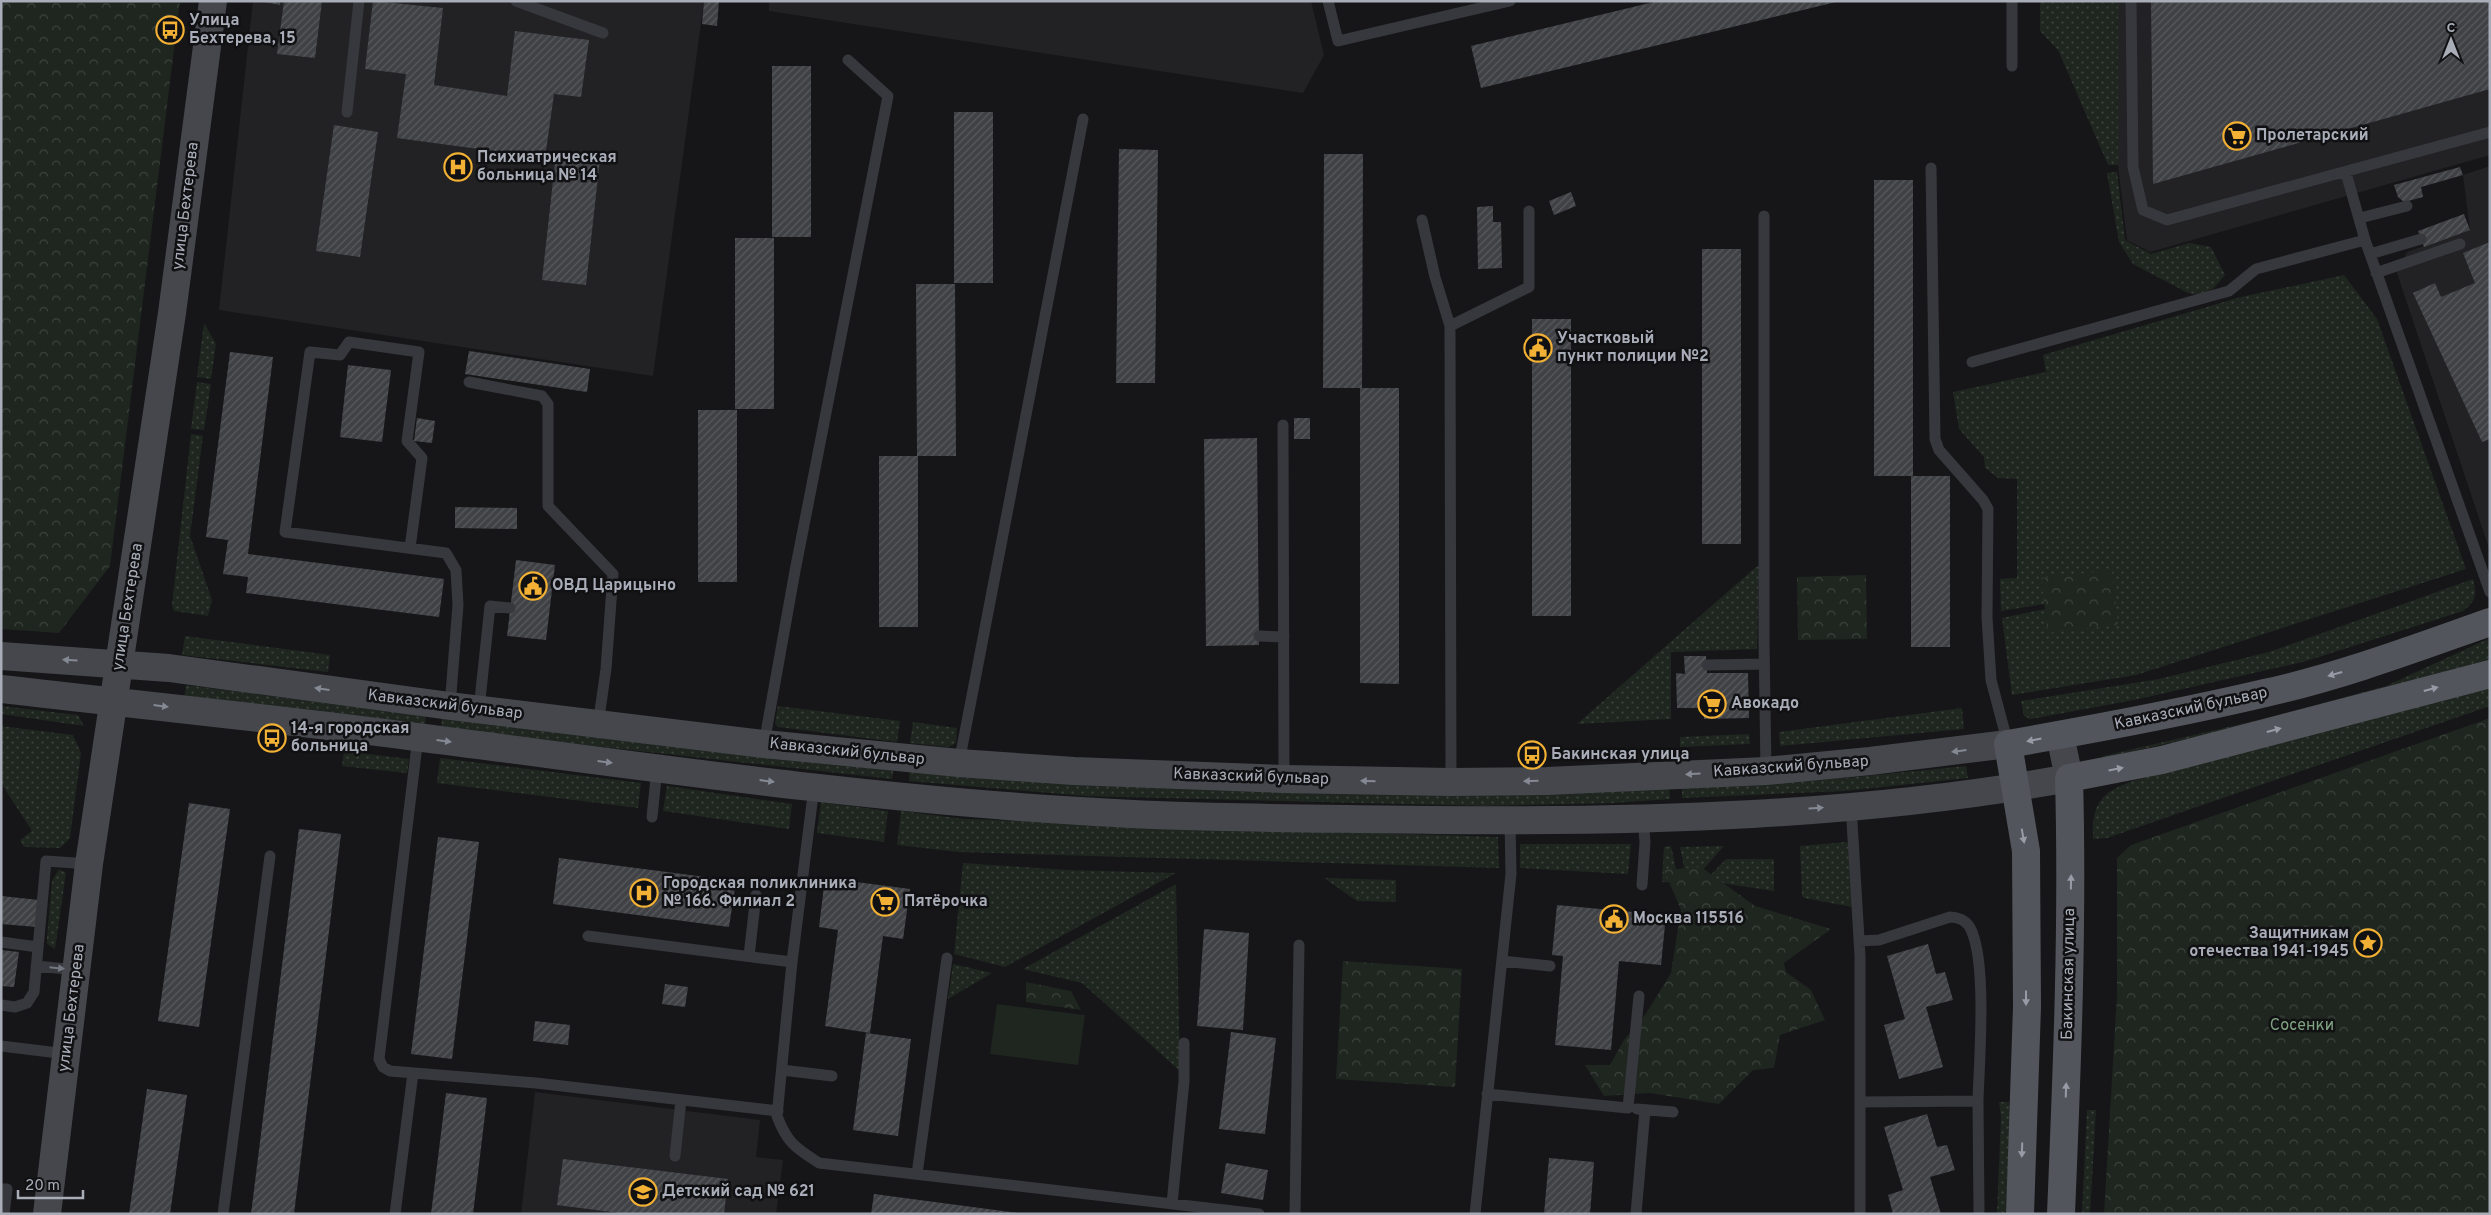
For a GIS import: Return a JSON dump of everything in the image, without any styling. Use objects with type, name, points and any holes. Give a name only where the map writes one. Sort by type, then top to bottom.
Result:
[{"type":"main road","name":"Кавказский бульвар","points":[[2008,744],[2267,693],[2382,660],[2490,622]]},
{"type":"main road","points":[[2069,778],[2162,760],[2490,674]]},
{"type":"main road","points":[[2008,744],[2026,851],[2026,1016],[2020,1214]]},
{"type":"main road","name":"Бакинская улица","points":[[2060,1214],[2070,966],[2071,869],[2069,778]]},
{"type":"street","name":"улица Бехтерева","points":[[47,1214],[89,864],[172,313],[213,1]]},
{"type":"street","name":"Кавказский бульвар","points":[[1,656],[169,668],[598,725],[764,744],[959,763],[1074,771],[1284,779],[1451,782],[1547,781],[1766,771],[1879,760],[2008,744]]},
{"type":"street","points":[[1,690],[113,701],[418,737],[657,768],[897,796],[1179,817],[1510,821],[1643,818],[1851,806],[1941,798],[2015,788],[2069,778]]},
{"type":"street","name":"Бакинская улица","points":[[2060,735],[2069,778]]},
{"type":"lane","points":[[348,112],[360,1]]},
{"type":"lane","points":[[516,1],[603,33]]},
{"type":"lane","points":[[1328,1],[1338,41],[1510,1]]},
{"type":"lane","points":[[2012,1],[2012,66]]},
{"type":"lane","points":[[2131,1],[2133,168],[2143,210],[2167,220],[2346,173],[2490,132]]},
{"type":"lane","points":[[764,744],[795,571],[888,96],[848,60]]},
{"type":"lane","points":[[959,763],[1083,119]]},
{"type":"lane","points":[[1931,168],[1935,439],[1939,450],[1983,500],[1988,509],[1987,617],[1991,680],[2008,744]]},
{"type":"lane","points":[[2346,173],[2376,272],[2490,592]]},
{"type":"lane","points":[[2360,218],[2407,206]]},
{"type":"lane","points":[[1450,326],[1530,287],[1529,211]]},
{"type":"lane","points":[[1764,216],[1764,664],[1766,771]]},
{"type":"lane","points":[[1422,220],[1435,277],[1450,326],[1451,782]]},
{"type":"lane","points":[[2370,254],[2421,239]]},
{"type":"lane","points":[[1972,362],[2229,291],[2256,268],[2366,240]]},
{"type":"lane","points":[[2376,272],[2460,244]]},
{"type":"lane","points":[[410,548],[422,458],[407,441],[419,352],[349,342],[340,355],[310,352],[285,532],[446,553],[456,570],[458,605],[450,706]]},
{"type":"lane","points":[[469,382],[542,396],[548,404],[548,506],[614,574],[606,669],[598,725]]},
{"type":"lane","points":[[1283,425],[1284,779]]},
{"type":"lane","points":[[479,709],[490,606],[510,608]]},
{"type":"lane","points":[[1259,636],[1284,637]]},
{"type":"lane","points":[[1707,665],[1764,664]]},
{"type":"lane","points":[[418,737],[379,1059],[383,1067],[390,1071],[536,1083],[778,1111]]},
{"type":"lane","points":[[652,817],[657,768]]},
{"type":"lane","points":[[814,787],[792,962],[777,1116],[782,1129],[795,1148],[819,1163],[1258,1214]]},
{"type":"lane","points":[[1851,806],[1859,941],[1860,1214]]},
{"type":"lane","points":[[1642,885],[1645,842],[1643,818]]},
{"type":"lane","points":[[1475,1214],[1511,874],[1510,821]]},
{"type":"lane","points":[[223,1214],[270,856]]},
{"type":"lane","points":[[1,1005],[15,1007],[27,1003],[34,992],[46,861],[89,864]]},
{"type":"lane","points":[[749,956],[756,895]]},
{"type":"lane","points":[[1859,941],[1879,940],[1950,917],[1958,917],[1969,925],[1973,936],[1981,979],[1978,1101],[1979,1214]]},
{"type":"lane","points":[[588,936],[792,962]]},
{"type":"lane","points":[[1,942],[38,947]]},
{"type":"lane","points":[[1295,1214],[1299,945]]},
{"type":"lane","points":[[917,1174],[947,958]]},
{"type":"lane","points":[[1502,961],[1550,966]]},
{"type":"lane","points":[[36,966],[77,970]]},
{"type":"lane","points":[[1628,1108],[1639,996]]},
{"type":"lane","points":[[1172,1204],[1184,1081],[1184,1043]]},
{"type":"lane","points":[[1,1046],[67,1054]]},
{"type":"lane","points":[[782,1070],[832,1076]]},
{"type":"lane","points":[[395,1214],[413,1073]]},
{"type":"lane","points":[[1487,1094],[1673,1112]]},
{"type":"lane","points":[[675,1156],[681,1100]]},
{"type":"lane","points":[[1861,1102],[1978,1101]]},
{"type":"lane","points":[[1636,1214],[1644,1110]]},
{"type":"lane","points":[[1,1189],[7,1189],[4,1214]]},
{"type":"shaded area","name":"Психиатрическая больница № 14","points":[[253,1],[704,1],[653,376],[219,310]]},
{"type":"shaded area","points":[[769,1],[1311,1],[1324,55],[1303,93],[769,11]]},
{"type":"shaded area","name":"Пролетарский","points":[[2118,1],[2490,1],[2490,155],[2150,252],[2127,240],[2118,165]]},
{"type":"shaded area","points":[[2490,166],[2490,551],[2397,273],[2407,252],[2470,230],[2463,175]]},
{"type":"shaded area","points":[[535,1092],[760,1120],[756,1157],[783,1160],[776,1214],[521,1214]]},
{"type":"green space","points":[[1,1],[180,1],[110,566],[59,633],[1,629]]},
{"type":"green space","points":[[2040,1],[2118,1],[2118,165],[2108,165],[2058,50],[2040,31]]},
{"type":"green space","points":[[2117,172],[2125,240],[2151,254],[2189,243],[2211,247],[2225,275],[2213,289],[2199,295],[2188,293],[2133,264],[2119,242],[2107,173]]},
{"type":"green space","points":[[2344,275],[2377,319],[2466,569],[2136,675],[2012,695],[2002,618],[2045,609],[2049,633],[2042,579],[2045,604],[2001,611],[2000,579],[2017,578],[2017,479],[1998,478],[1985,468],[1984,457],[1959,429],[1953,392],[2046,372],[2043,355],[2241,297]]},
{"type":"green space","points":[[204,323],[216,344],[211,379],[197,377]]},
{"type":"green space","points":[[197,382],[211,384],[204,430],[191,429]]},
{"type":"green space","points":[[191,434],[203,436],[190,536],[212,600],[208,616],[174,611],[172,605]]},
{"type":"green space","points":[[1759,566],[1757,649],[1671,652],[1671,719],[1577,724],[1756,567]]},
{"type":"green space","points":[[2112,570],[2118,625],[2048,633],[2041,578]]},
{"type":"green space","points":[[1866,575],[1867,639],[1798,640],[1797,577]]},
{"type":"green space","points":[[2473,579],[2475,589],[2473,601],[2463,611],[2303,662],[2134,700],[2030,719],[2024,716],[2021,701],[2159,679],[2269,652]]},
{"type":"green space","points":[[185,636],[330,655],[328,672],[182,655]]},
{"type":"green space","points":[[2490,638],[2490,664],[2268,721],[2103,758],[2103,756],[2267,718],[2386,686]]},
{"type":"green space","points":[[186,685],[426,716],[425,727],[184,700]]},
{"type":"green space","points":[[2490,685],[2490,706],[2107,838],[2093,839],[2094,816],[2100,801],[2122,785]]},
{"type":"green space","points":[[1,706],[78,715],[84,726],[1,714]]},
{"type":"green space","points":[[778,706],[900,721],[897,742],[778,727],[775,724]]},
{"type":"green space","points":[[1962,708],[1964,729],[1780,746],[1779,732]]},
{"type":"green space","points":[[442,718],[894,766],[892,779],[441,729]]},
{"type":"green space","name":"Сосенки","points":[[2490,718],[2490,1214],[2104,1214],[2117,995],[2117,858],[2131,845]]},
{"type":"green space","points":[[913,722],[957,728],[956,743],[949,747],[910,743]]},
{"type":"green space","points":[[1,726],[73,735],[81,753],[70,838],[60,848],[24,847],[20,840],[32,831],[1,783]]},
{"type":"green space","points":[[1749,734],[1750,744],[1680,747],[1680,737]]},
{"type":"green space","points":[[344,751],[409,759],[407,773],[342,766]]},
{"type":"green space","points":[[440,758],[641,783],[638,808],[437,783]]},
{"type":"green space","points":[[1966,766],[1968,778],[1844,791],[1682,798],[1682,785],[1845,778]]},
{"type":"green space","points":[[910,767],[1669,786],[1670,799],[1614,803],[1485,806],[1085,796],[909,781]]},
{"type":"green space","points":[[667,786],[792,804],[789,829],[663,811]]},
{"type":"green space","points":[[821,802],[888,811],[884,842],[817,833]]},
{"type":"green space","points":[[901,811],[964,819],[1498,837],[1499,868],[959,852],[897,845]]},
{"type":"green space","points":[[1848,843],[1852,907],[1804,898],[1802,896],[1800,846]]},
{"type":"green space","points":[[1520,844],[1631,844],[1628,874],[1520,868]]},
{"type":"green space","points":[[1671,846],[1679,883],[1662,882],[1664,847]]},
{"type":"green space","points":[[1724,846],[1691,883],[1687,882],[1680,847]]},
{"type":"green space","points":[[1726,859],[1774,859],[1774,891],[1721,883],[1702,884]]},
{"type":"green space","points":[[963,863],[1067,870],[1176,873],[1005,967],[954,954]]},
{"type":"green space","points":[[1701,867],[1755,906],[1831,929],[1784,963],[1786,972],[1811,990],[1825,1020],[1780,1035],[1774,1068],[1753,1070],[1719,1104],[1650,1093],[1604,1096],[1585,1065],[1610,1065],[1624,1040],[1645,1015],[1671,973],[1681,910],[1664,870]]},
{"type":"green space","points":[[59,869],[66,873],[55,949],[47,944],[47,938],[52,881]]},
{"type":"green space","points":[[1324,878],[1396,880],[1396,902],[1357,901]]},
{"type":"green space","points":[[1176,884],[1180,1071],[1082,983],[1023,969]]},
{"type":"green space","points":[[1343,961],[1462,969],[1455,1087],[1336,1079]]},
{"type":"green space","points":[[953,964],[992,973],[948,999]]},
{"type":"green space","points":[[1026,982],[1071,991],[1081,1010],[1026,1002]]},
{"type":"green space","points":[[997,1004],[1085,1015],[1078,1065],[990,1054]]},
{"type":"green space","points":[[1999,1102],[2009,1102],[2010,1118],[2006,1214],[1997,1214],[2001,1117]]},
{"type":"green space","points":[[2087,1110],[2096,1110],[2090,1214],[2082,1214]]},
{"type":"building","points":[[259,1],[280,1],[280,5]]},
{"type":"building","points":[[284,1],[322,1],[315,58],[277,54]]},
{"type":"building","points":[[373,1],[443,8],[434,85],[507,96],[515,31],[589,40],[581,97],[554,94],[545,158],[397,138],[406,74],[365,69]]},
{"type":"building","points":[[704,1],[719,1],[717,26],[702,24]]},
{"type":"building","points":[[1658,1],[1836,2],[1481,88],[1471,46]]},
{"type":"building","name":"Пролетарский","points":[[2151,1],[2490,1],[2490,89],[2153,184]]},
{"type":"building","points":[[772,66],[811,66],[811,237],[772,237]]},
{"type":"building","points":[[954,112],[993,112],[993,283],[954,283]]},
{"type":"building","points":[[334,125],[378,132],[360,257],[316,251]]},
{"type":"building","points":[[1119,149],[1158,150],[1155,383],[1116,383]]},
{"type":"building","points":[[556,154],[600,159],[586,285],[542,280]]},
{"type":"building","points":[[1324,154],[1363,154],[1362,388],[1399,388],[1399,684],[1360,683],[1360,388],[1323,388]]},
{"type":"building","points":[[2460,167],[2463,175],[2421,187],[2423,197],[2404,202],[2398,197],[2394,185]]},
{"type":"building","points":[[1874,180],[1913,180],[1913,476],[1950,476],[1950,647],[1911,647],[1911,476],[1874,476]]},
{"type":"building","points":[[1571,192],[1576,206],[1554,215],[1549,201]]},
{"type":"building","points":[[1493,206],[1493,222],[1501,222],[1502,268],[1478,269],[1477,207]]},
{"type":"building","points":[[2464,214],[2470,230],[2424,247],[2418,231]]},
{"type":"building","points":[[735,238],[774,238],[774,409],[735,409]]},
{"type":"building","points":[[2490,242],[2490,439],[2482,442],[2413,293],[2435,283],[2441,297],[2475,283],[2463,253]]},
{"type":"building","points":[[1702,249],[1741,249],[1741,544],[1702,544]]},
{"type":"building","points":[[916,284],[955,284],[956,456],[917,456]]},
{"type":"building","points":[[1532,319],[1571,319],[1571,616],[1532,616]]},
{"type":"building","points":[[469,351],[590,369],[587,392],[465,374]]},
{"type":"building","points":[[230,352],[273,357],[248,554],[444,579],[439,617],[246,593],[248,577],[223,574],[228,540],[206,537]]},
{"type":"building","points":[[348,365],[391,370],[382,442],[340,437]]},
{"type":"building","points":[[698,410],[737,410],[737,582],[698,582]]},
{"type":"building","points":[[417,418],[435,421],[432,443],[414,441]]},
{"type":"building","points":[[1294,418],[1310,418],[1310,439],[1294,439]]},
{"type":"building","points":[[1257,438],[1259,645],[1206,646],[1204,439]]},
{"type":"building","points":[[879,456],[918,456],[918,627],[879,627]]},
{"type":"building","points":[[455,507],[517,508],[517,529],[455,528]]},
{"type":"building","name":"ОВД Царицыно","points":[[516,560],[555,565],[546,640],[507,636]]},
{"type":"building","points":[[1684,656],[1706,656],[1707,673],[1748,673],[1749,718],[1704,719],[1704,708],[1677,708],[1676,673],[1685,674]]},
{"type":"building","points":[[189,803],[230,809],[199,1027],[158,1021]]},
{"type":"building","points":[[299,829],[341,834],[294,1214],[251,1214]]},
{"type":"building","points":[[438,837],[479,842],[452,1059],[411,1054]]},
{"type":"building","name":"Городская поликлиника № 166. Филиал 2","points":[[559,858],[736,881],[729,927],[553,904]]},
{"type":"building","points":[[825,878],[910,889],[903,939],[883,936],[870,1033],[825,1026],[838,930],[819,927]]},
{"type":"building","points":[[1,896],[39,900],[37,927],[1,924]]},
{"type":"building","points":[[1557,905],[1666,915],[1661,965],[1619,961],[1611,1050],[1555,1045],[1563,956],[1552,955]]},
{"type":"building","points":[[1204,929],[1249,933],[1243,1030],[1197,1026]]},
{"type":"building","points":[[1928,944],[1936,974],[1945,972],[1953,1000],[1926,1007],[1943,1067],[1899,1079],[1884,1025],[1905,1019],[1887,956]]},
{"type":"building","points":[[1,950],[19,952],[14,987],[1,986]]},
{"type":"building","points":[[665,984],[688,987],[685,1007],[662,1004]]},
{"type":"building","points":[[535,1021],[570,1025],[568,1045],[533,1041]]},
{"type":"building","points":[[1231,1032],[1276,1038],[1265,1134],[1219,1129]]},
{"type":"building","points":[[866,1033],[911,1039],[898,1136],[853,1130]]},
{"type":"building","points":[[147,1089],[187,1095],[170,1214],[129,1214]]},
{"type":"building","points":[[446,1093],[487,1098],[473,1214],[431,1214]]},
{"type":"building","points":[[1927,1114],[1937,1147],[1947,1145],[1955,1170],[1930,1177],[1941,1214],[1893,1214],[1888,1195],[1903,1190],[1884,1127]]},
{"type":"building","points":[[1549,1158],[1594,1162],[1590,1214],[1544,1214]]},
{"type":"building","name":"Детский сад № 621","points":[[563,1159],[728,1179],[724,1214],[627,1214],[557,1205]]},
{"type":"building","points":[[1226,1163],[1268,1170],[1263,1200],[1221,1193]]},
{"type":"building","points":[[874,1194],[1018,1213],[1018,1214],[871,1214]]},
{"type":"place","name":"Улица Бехтерева, 15","points":[[170,30]]},
{"type":"place","name":"Пролетарский","points":[[2237,136]]},
{"type":"place","name":"Психиатрическая больница № 14","points":[[458,167]]},
{"type":"place","name":"Участковый пункт полиции №2","points":[[1538,348]]},
{"type":"place","name":"ОВД Царицыно","points":[[533,586]]},
{"type":"place","name":"Авокадо","points":[[1712,704]]},
{"type":"place","name":"14-я городская больница","points":[[272,738]]},
{"type":"place","name":"Бакинская улица","points":[[1532,755]]},
{"type":"place","name":"Городская поликлиника № 166. Филиал 2","points":[[644,893]]},
{"type":"place","name":"Пятёрочка","points":[[885,902]]},
{"type":"place","name":"Москва 115516","points":[[1614,919]]},
{"type":"place","name":"Защитникам отечества 1941-1945","points":[[2368,943]]},
{"type":"place","name":"Детский сад № 621","points":[[643,1192]]}]
